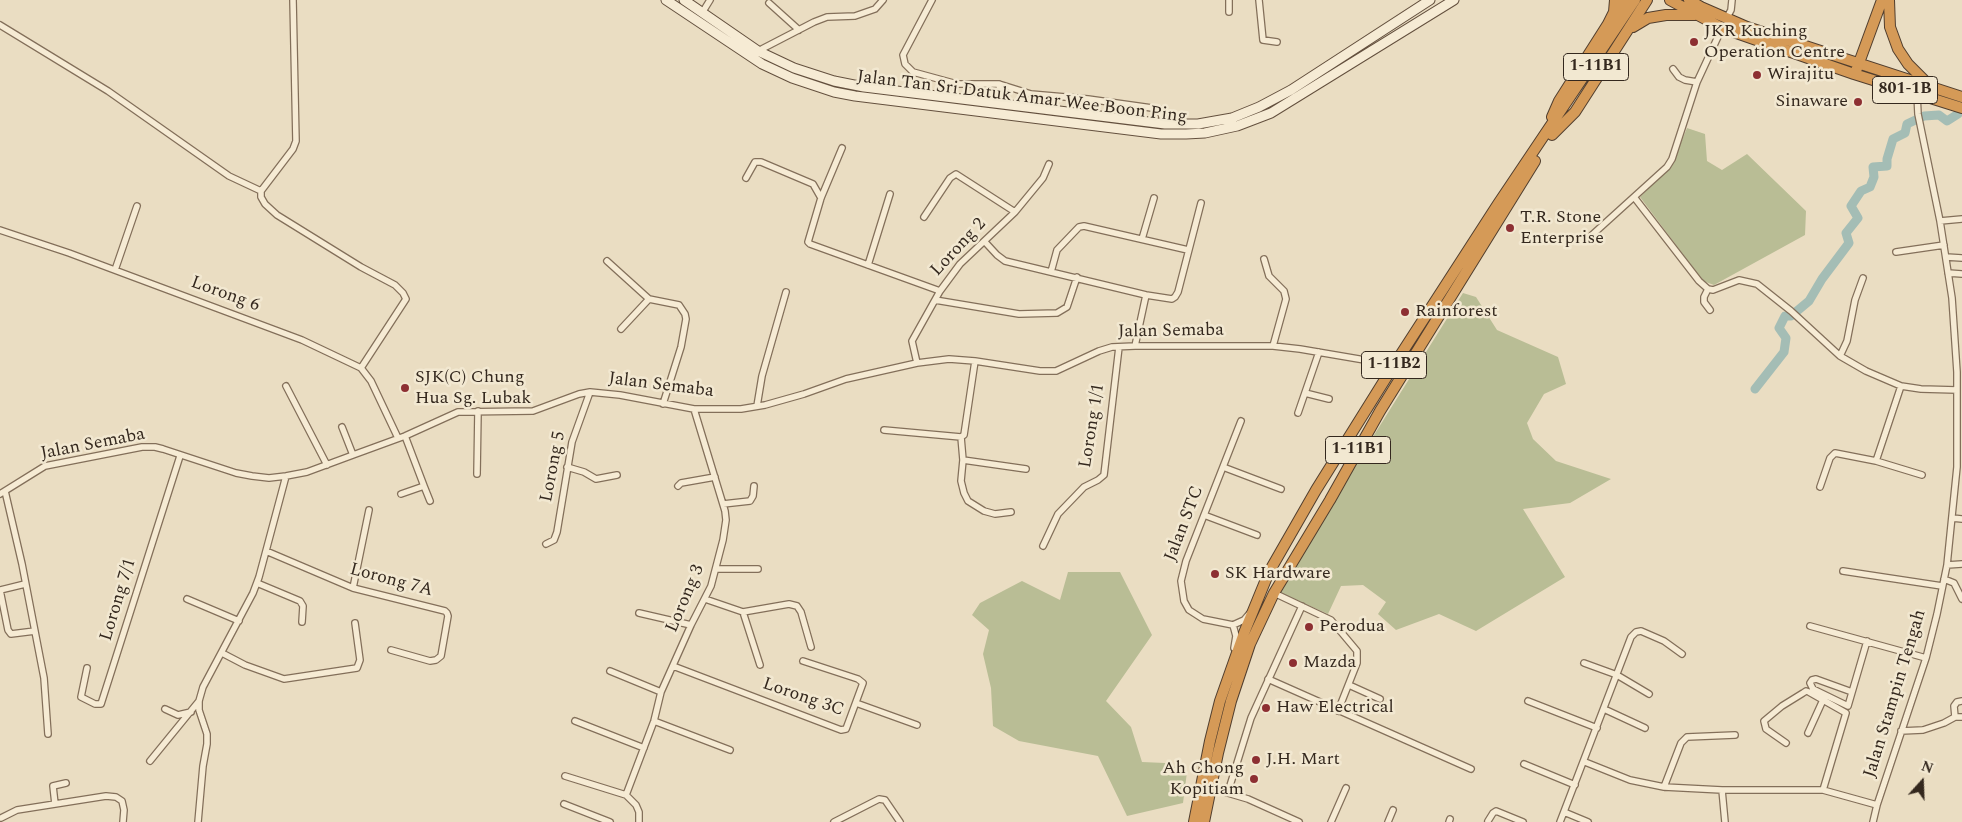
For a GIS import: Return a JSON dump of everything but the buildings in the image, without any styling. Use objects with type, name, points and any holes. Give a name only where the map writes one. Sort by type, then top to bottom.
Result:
[{"type":"highway","points":[[1608,24],[1614,12],[1615,0]]},
{"type":"highway","points":[[1549,134],[1558,101],[1625,0]]},
{"type":"highway","name":"1-11B2","points":[[1194,822],[1210,741],[1231,667],[1254,605],[1269,572],[1316,490],[1394,365],[1498,204],[1549,134],[1635,0]]},
{"type":"highway","name":"1-11B1","points":[[1204,822],[1231,701],[1250,644],[1274,593],[1330,500],[1380,411],[1549,134],[1642,0]]},
{"type":"highway","points":[[1549,134],[1575,112],[1647,0]]},
{"type":"highway","points":[[1670,0],[1696,15],[1856,69],[1874,69],[1933,88],[1960,102]]},
{"type":"highway","points":[[1689,0],[1724,23]]},
{"type":"highway","points":[[1856,69],[1882,0]]},
{"type":"highway","points":[[1889,0],[1890,27],[1898,49],[1908,64],[1933,88]]},
{"type":"highway","points":[[1626,34],[1638,22],[1648,18],[1666,15],[1696,15]]},
{"type":"highway","name":"801-1B","points":[[1856,69],[1876,81],[1917,94],[1960,102]]},
{"type":"highway","points":[[1874,69],[1872,73],[1876,81]]},
{"type":"highway","points":[[1316,490],[1302,520],[1304,528],[1312,526],[1330,500]]},
{"type":"main road","name":"Jalan Tan Sri Datuk Amar Wee Boon Ping","points":[[666,0],[762,64],[792,78],[834,92],[1161,134],[1186,134],[1205,133],[1238,126],[1271,113],[1454,0]]},
{"type":"main road","name":"Jalan Tan Sri Datuk Amar Wee Boon Ping","points":[[684,0],[758,51],[794,68],[834,81],[864,87],[1001,102],[1165,124],[1198,124],[1232,118],[1259,107],[1291,90],[1430,0]]},
{"type":"street","points":[[294,0],[296,141],[293,149],[262,191],[262,197],[265,204],[278,215],[403,292],[406,299],[362,368],[372,382],[398,438]]},
{"type":"street","points":[[702,13],[710,0]]},
{"type":"street","points":[[758,51],[827,16],[855,16],[875,9],[883,0]]},
{"type":"street","points":[[932,0],[903,56],[905,64],[913,72],[957,84],[1008,85],[1031,94],[1158,110],[1165,124]]},
{"type":"street","points":[[1229,0],[1229,12]]},
{"type":"street","points":[[1259,0],[1263,40],[1277,42]]},
{"type":"street","points":[[1592,235],[1667,167],[1672,158],[1697,82],[1731,10],[1732,0]]},
{"type":"street","points":[[769,3],[799,30]]},
{"type":"street","points":[[0,25],[108,91],[229,176],[262,191]]},
{"type":"street","points":[[1674,69],[1679,77],[1697,82]]},
{"type":"street","points":[[999,84],[1001,102]]},
{"type":"street","name":"Jalan Stampin Tengah","points":[[1873,822],[1926,658],[1944,580],[1960,467],[1960,409],[1948,272],[1940,221],[1918,114],[1917,94]]},
{"type":"street","points":[[842,148],[822,198],[808,242],[940,291]]},
{"type":"street","points":[[746,178],[755,162],[761,162],[813,184],[822,198]]},
{"type":"street","name":"Lorong 2","points":[[917,363],[912,341],[940,291],[960,264],[1015,212],[1043,178],[1048,164]]},
{"type":"street","points":[[924,218],[950,178],[956,174],[1015,212]]},
{"type":"street","points":[[868,265],[890,194]]},
{"type":"street","points":[[1634,197],[1708,289],[1713,290],[1739,280],[1750,281],[1763,288],[1791,311],[1840,356],[1866,372],[1901,386],[1921,389],[1957,390]]},
{"type":"street","points":[[1142,239],[1154,198]]},
{"type":"street","points":[[985,242],[1005,261],[1146,295],[1166,298],[1175,297],[1201,203]]},
{"type":"street","points":[[115,270],[138,206]]},
{"type":"street","points":[[1940,221],[1962,219]]},
{"type":"street","points":[[1051,272],[1057,250],[1079,227],[1084,226],[1188,250]]},
{"type":"street","name":"Lorong 6","points":[[0,230],[115,270],[302,340],[362,368]]},
{"type":"street","points":[[1896,252],[1944,245]]},
{"type":"street","points":[[1946,257],[1962,258]]},
{"type":"street","points":[[1264,259],[1269,276],[1284,291],[1286,299],[1273,346]]},
{"type":"street","points":[[607,261],[649,299],[679,305],[682,308],[686,319],[680,347],[663,404]]},
{"type":"street","points":[[1948,272],[1962,274]]},
{"type":"street","points":[[936,300],[1019,314],[1057,313],[1067,308],[1077,277]]},
{"type":"street","points":[[1840,356],[1846,341],[1855,300],[1863,278]]},
{"type":"street","points":[[1708,289],[1704,302],[1710,310]]},
{"type":"street","points":[[756,406],[762,376],[786,292]]},
{"type":"street","points":[[1135,346],[1146,295]]},
{"type":"street","points":[[621,329],[649,299]]},
{"type":"street","name":"Jalan Semaba","points":[[2,493],[45,466],[142,447],[155,447],[252,476],[269,478],[286,476],[307,472],[353,456],[405,436],[458,412],[533,411],[579,394],[590,392],[620,395],[694,409],[741,408],[804,394],[846,379],[917,363],[949,359],[1040,371],[1056,371],[1099,351],[1135,346],[1273,346],[1394,365]]},
{"type":"street","name":"Lorong 1/1","points":[[1042,546],[1058,514],[1084,487],[1104,475],[1119,347]]},
{"type":"street","points":[[1298,413],[1319,352]]},
{"type":"street","points":[[974,361],[965,430],[961,437],[963,460],[961,481],[968,501],[984,511],[995,514],[1011,512]]},
{"type":"street","points":[[286,386],[327,465]]},
{"type":"street","points":[[1876,462],[1901,386]]},
{"type":"street","name":"Lorong 5","points":[[546,544],[554,540],[572,442],[590,392]]},
{"type":"street","points":[[1305,393],[1329,399]]},
{"type":"street","name":"Lorong 3","points":[[626,796],[654,721],[661,692],[691,625],[705,599],[716,569],[726,520],[723,504],[694,409]]},
{"type":"street","points":[[477,474],[478,411]]},
{"type":"street","name":"Jalan STC","points":[[1232,625],[1197,617],[1189,610],[1184,601],[1181,587],[1182,575],[1241,421]]},
{"type":"street","points":[[342,427],[353,456]]},
{"type":"street","points":[[884,430],[961,437]]},
{"type":"street","points":[[405,436],[430,501]]},
{"type":"street","points":[[1820,487],[1832,454],[1838,453],[1922,475]]},
{"type":"street","name":"Lorong 7/1","points":[[87,668],[81,694],[83,699],[98,704],[103,701],[180,456]]},
{"type":"street","points":[[963,460],[1026,469]]},
{"type":"street","points":[[567,467],[584,472],[596,479],[617,475]]},
{"type":"street","points":[[1223,467],[1281,489]]},
{"type":"street","points":[[150,761],[199,701],[203,686],[239,621],[257,583],[286,476]]},
{"type":"street","points":[[678,486],[681,482],[715,477]]},
{"type":"street","points":[[401,494],[424,486]]},
{"type":"street","points":[[723,504],[750,501],[753,496],[754,486]]},
{"type":"street","points":[[2,493],[35,631],[45,689],[48,734]]},
{"type":"street","points":[[353,588],[369,510]]},
{"type":"street","points":[[1204,515],[1257,535]]},
{"type":"street","points":[[1952,518],[1962,519]]},
{"type":"street","name":"Lorong 7A","points":[[266,551],[353,588],[447,613],[441,656],[436,660],[391,650]]},
{"type":"street","points":[[1946,565],[1962,564]]},
{"type":"street","points":[[716,569],[758,569]]},
{"type":"street","points":[[1843,570],[1942,586]]},
{"type":"street","points":[[1944,580],[1954,583],[1962,599]]},
{"type":"street","points":[[257,583],[300,601],[303,606],[302,622]]},
{"type":"street","points":[[25,584],[0,590],[8,630],[11,634],[35,631]]},
{"type":"street","points":[[1274,593],[1331,620],[1357,651],[1357,663],[1338,711]]},
{"type":"street","points":[[187,599],[239,621]]},
{"type":"street","points":[[705,599],[743,612],[789,604],[797,606],[801,612],[811,646]]},
{"type":"street","points":[[1231,667],[1236,636],[1232,625],[1249,616],[1254,605]]},
{"type":"street","points":[[1209,798],[1224,791],[1251,718],[1302,606]]},
{"type":"street","points":[[639,612],[691,625]]},
{"type":"street","points":[[743,612],[760,665]]},
{"type":"street","points":[[222,653],[245,665],[284,679],[357,668],[360,660],[355,623]]},
{"type":"street","points":[[1810,626],[1926,658]]},
{"type":"street","points":[[1560,822],[1631,637],[1636,632],[1641,631],[1664,641],[1682,654]]},
{"type":"street","points":[[1852,692],[1816,679],[1812,680],[1810,684],[1814,689],[1848,706],[1867,641]]},
{"type":"street","name":"Lorong 3C","points":[[673,666],[841,730],[846,729],[863,684],[862,682],[803,661]]},
{"type":"street","points":[[1584,663],[1617,675],[1650,694]]},
{"type":"street","points":[[610,671],[661,692]]},
{"type":"street","points":[[1268,679],[1471,769]]},
{"type":"street","points":[[1349,685],[1380,698]]},
{"type":"street","points":[[1786,743],[1766,729],[1764,725],[1765,719],[1806,691],[1846,713],[1823,790]]},
{"type":"street","points":[[1808,733],[1823,700]]},
{"type":"street","points":[[198,822],[207,744],[207,734],[199,701]]},
{"type":"street","points":[[1528,701],[1596,728]]},
{"type":"street","points":[[1902,731],[1934,727],[1959,717],[1954,706],[1957,702],[1962,701]]},
{"type":"street","points":[[856,703],[917,725]]},
{"type":"street","points":[[165,708],[178,715],[191,712]]},
{"type":"street","points":[[1604,709],[1645,728]]},
{"type":"street","points":[[575,721],[644,748]]},
{"type":"street","points":[[654,721],[730,750]]},
{"type":"street","points":[[1664,786],[1681,743],[1687,737],[1735,735]]},
{"type":"street","points":[[1584,762],[1630,780],[1664,786],[1722,790],[1823,790],[1877,805]]},
{"type":"street","points":[[1524,764],[1575,785]]},
{"type":"street","points":[[565,776],[626,796],[636,805],[639,812],[639,822]]},
{"type":"street","points":[[54,804],[53,786],[66,784]]},
{"type":"street","points":[[1211,786],[1248,799],[1286,819],[1299,822]]},
{"type":"street","points":[[1331,822],[1346,788]]},
{"type":"street","points":[[1722,790],[1725,822]]},
{"type":"street","points":[[1,818],[17,810],[116,796],[122,801],[123,822]]},
{"type":"street","points":[[834,822],[879,799],[885,800],[900,822]]},
{"type":"street","points":[[564,804],[610,822]]},
{"type":"street","points":[[1388,822],[1394,810]]},
{"type":"street","points":[[1488,821],[1496,811],[1523,822]]},
{"type":"street","points":[[1564,812],[1588,822]]},
{"type":"green space","points":[[1687,128],[1705,134],[1707,161],[1722,170],[1747,154],[1806,211],[1805,235],[1714,285],[1703,281],[1640,197],[1671,167]]},
{"type":"green space","points":[[1463,293],[1476,297],[1497,330],[1558,357],[1566,384],[1544,394],[1527,423],[1533,439],[1556,461],[1611,479],[1570,503],[1523,509],[1565,577],[1476,631],[1439,614],[1396,630],[1378,614],[1386,602],[1363,585],[1341,586],[1328,614],[1281,593],[1302,550]]},
{"type":"green space","points":[[1068,572],[1120,572],[1152,635],[1106,701],[1131,727],[1142,762],[1165,763],[1187,772],[1183,803],[1127,816],[1098,756],[1019,741],[993,726],[991,688],[983,654],[989,630],[972,615],[980,603],[1022,581],[1060,600]]},
{"type":"waterway","points":[[1755,389],[1784,352],[1786,338],[1779,328],[1785,316],[1791,316],[1809,301],[1822,279],[1849,243],[1846,233],[1858,218],[1851,206],[1861,191],[1870,187],[1874,177],[1873,167],[1887,166],[1887,159],[1893,139],[1905,133],[1907,124],[1924,116],[1939,115],[1947,121],[1958,114],[1962,100]]},
{"type":"place","name":"JKR Kuching Operation Centre","points":[[1694,42]]},
{"type":"place","name":"Wirajitu","points":[[1757,75]]},
{"type":"place","name":"Sinaware","points":[[1858,102]]},
{"type":"place","name":"T.R. Stone Enterprise","points":[[1510,228]]},
{"type":"place","name":"Rainforest","points":[[1405,312]]},
{"type":"place","name":"SJK(C) Chung Hua Sg. Lubak","points":[[405,388]]},
{"type":"place","name":"SK Hardware","points":[[1215,574]]},
{"type":"place","name":"Perodua","points":[[1309,627]]},
{"type":"place","name":"Mazda","points":[[1293,663]]},
{"type":"place","name":"Haw Electrical","points":[[1266,708]]},
{"type":"place","name":"J.H. Mart","points":[[1256,760]]},
{"type":"place","name":"Ah Chong Kopitiam","points":[[1254,779]]}]
